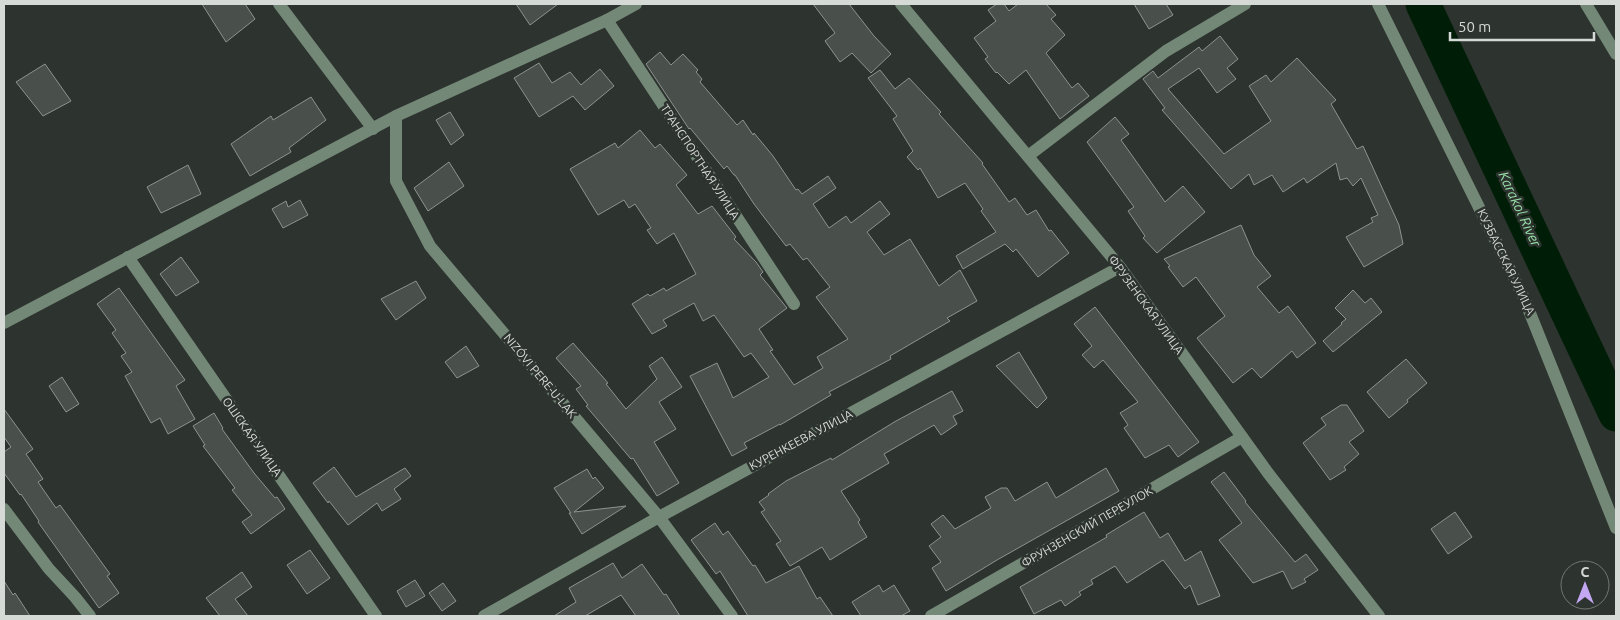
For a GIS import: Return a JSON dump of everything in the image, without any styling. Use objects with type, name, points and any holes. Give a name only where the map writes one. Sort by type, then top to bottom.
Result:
[{"type":"street","points":[[279,4],[373,129]]},
{"type":"street","points":[[4,323],[396,116],[607,20],[636,4]]},
{"type":"street","name":"ФРУЗЕНСКАЯ УЛИЦА","points":[[901,4],[1120,267],[1242,437],[1379,616]]},
{"type":"street","points":[[1028,156],[1166,51],[1246,4]]},
{"type":"street","name":"КУЗБАССКАЯ УЛИЦА","points":[[1378,4],[1524,298],[1616,528]]},
{"type":"street","points":[[1586,4],[1616,54]]},
{"type":"street","name":"ТРАНСПОРТНАЯ УЛИЦА","points":[[607,20],[794,304]]},
{"type":"street","name":"NIZÓVI PERE-U-LAK","points":[[396,116],[396,181],[430,246],[659,516],[732,616]]},
{"type":"street","name":"ОШСКАЯ УЛИЦА","points":[[128,257],[376,616]]},
{"type":"street","name":"КУРЕНКЕЕВА УЛИЦА","points":[[484,616],[659,516],[1120,267]]},
{"type":"street","name":"ФРУНЗЕНСКИЙ ПЕРЕУЛОК","points":[[931,616],[1242,437]]},
{"type":"street","points":[[4,508],[49,569],[90,616]]},
{"type":"building","points":[[202,4],[245,4],[255,19],[226,42]]},
{"type":"building","points":[[516,4],[558,4],[530,25]]},
{"type":"building","points":[[813,4],[849,4],[891,54],[871,73],[852,53],[840,62],[825,41],[835,33]]},
{"type":"building","points":[[997,4],[1004,4],[1009,11],[1018,4],[1046,4],[1056,15],[1051,19],[1065,35],[1046,53],[1072,88],[1078,83],[1089,96],[1060,119],[1026,70],[1009,84],[996,73],[985,59],[988,57],[974,38],[996,21],[988,10]]},
{"type":"building","points":[[1134,4],[1166,4],[1173,15],[1149,29]]},
{"type":"building","points":[[1220,36],[1238,59],[1227,68],[1236,79],[1217,93],[1199,68],[1168,89],[1224,154],[1271,121],[1249,86],[1266,75],[1271,82],[1297,58],[1336,100],[1331,104],[1357,149],[1363,146],[1399,225],[1403,244],[1364,267],[1346,237],[1373,222],[1371,218],[1378,215],[1361,178],[1353,186],[1347,178],[1340,180],[1336,163],[1307,183],[1304,178],[1283,192],[1272,175],[1254,185],[1249,174],[1231,189],[1162,110],[1165,108],[1143,79],[1153,71],[1158,78],[1199,47],[1202,51]]},
{"type":"building","points":[[660,52],[671,65],[683,54],[698,70],[696,72],[702,79],[700,82],[737,125],[743,120],[753,135],[754,133],[773,156],[796,190],[798,189],[802,194],[828,176],[836,188],[813,204],[829,228],[846,216],[851,223],[880,201],[890,214],[867,232],[884,255],[910,239],[939,286],[960,270],[977,301],[947,318],[950,321],[890,356],[891,359],[829,392],[831,395],[780,425],[744,443],[747,448],[732,456],[690,376],[717,363],[733,398],[769,377],[751,353],[744,357],[714,315],[703,321],[694,303],[663,320],[667,326],[652,334],[632,304],[648,294],[650,296],[664,288],[666,291],[696,274],[674,233],[657,244],[647,230],[651,228],[635,204],[629,208],[624,200],[598,215],[570,169],[615,143],[618,148],[640,130],[655,148],[660,144],[687,175],[676,185],[698,214],[712,206],[736,237],[734,239],[756,262],[763,272],[760,275],[787,308],[759,329],[773,350],[770,351],[794,385],[823,368],[817,357],[848,339],[816,297],[830,287],[807,258],[803,260],[790,244],[786,246],[735,175],[727,166],[724,169],[689,129],[646,64]]},
{"type":"building","points":[[539,63],[552,83],[570,72],[581,85],[600,69],[614,86],[585,110],[573,96],[539,117],[514,78]]},
{"type":"building","points":[[45,64],[71,101],[43,116],[16,82]]},
{"type":"building","points":[[880,70],[895,89],[909,78],[941,112],[939,114],[983,163],[1009,202],[1015,198],[1027,215],[1036,210],[1049,231],[1051,230],[1069,253],[1038,277],[1016,249],[1013,252],[1005,244],[963,269],[956,256],[996,232],[965,183],[938,198],[920,168],[918,170],[907,157],[913,151],[893,119],[897,116],[868,78]]},
{"type":"building","points":[[311,97],[326,120],[289,148],[291,152],[250,176],[231,144],[271,116],[273,120]]},
{"type":"building","points":[[450,112],[464,135],[451,145],[436,120]]},
{"type":"building","points":[[1115,117],[1129,134],[1121,140],[1165,202],[1183,186],[1205,212],[1157,253],[1143,238],[1145,236],[1128,211],[1134,207],[1087,142]]},
{"type":"building","points":[[449,162],[464,186],[428,211],[414,188]]},
{"type":"building","points":[[188,165],[201,194],[161,213],[147,187]]},
{"type":"building","points":[[300,200],[308,215],[283,228],[272,209],[286,201],[288,207]]},
{"type":"building","points":[[1241,225],[1254,255],[1271,276],[1257,287],[1279,313],[1288,306],[1316,343],[1297,358],[1292,351],[1261,378],[1252,368],[1233,383],[1197,338],[1225,316],[1196,277],[1183,287],[1164,259]]},
{"type":"building","points":[[181,257],[199,282],[176,296],[160,274]]},
{"type":"building","points":[[416,281],[426,298],[396,320],[381,299]]},
{"type":"building","points":[[119,288],[185,380],[176,386],[195,419],[168,434],[160,418],[151,423],[125,376],[132,372],[121,356],[126,353],[112,333],[116,330],[97,304]]},
{"type":"building","points":[[1353,290],[1365,303],[1371,298],[1382,312],[1333,352],[1323,341],[1346,319],[1335,308]]},
{"type":"building","points":[[1095,307],[1199,442],[1178,457],[1169,445],[1145,458],[1124,428],[1128,425],[1120,413],[1138,402],[1103,360],[1094,368],[1082,355],[1092,346],[1074,324]]},
{"type":"building","points":[[573,343],[608,383],[606,384],[626,409],[657,379],[649,366],[662,357],[682,387],[659,402],[676,429],[654,442],[679,483],[657,496],[633,458],[631,459],[586,406],[588,405],[576,389],[581,386],[556,358]]},
{"type":"building","points":[[466,346],[479,366],[457,378],[445,362]]},
{"type":"building","points":[[1019,352],[1047,398],[1037,408],[996,366]]},
{"type":"building","points":[[1406,359],[1427,383],[1389,418],[1367,392]]},
{"type":"building","points":[[62,377],[79,404],[66,412],[49,386]]},
{"type":"building","points":[[952,391],[963,411],[953,416],[957,424],[941,435],[934,425],[884,454],[889,463],[841,491],[860,520],[858,522],[867,537],[830,560],[822,547],[790,566],[776,544],[781,541],[761,512],[765,510],[759,502],[786,481],[831,458],[832,460],[896,421]]},
{"type":"building","points":[[1341,405],[1347,405],[1364,431],[1349,442],[1359,454],[1344,467],[1346,470],[1330,480],[1303,443],[1326,425],[1321,418]]},
{"type":"building","points":[[4,409],[33,449],[26,454],[43,479],[38,482],[56,508],[60,505],[110,574],[107,576],[119,593],[99,608],[38,522],[21,494],[4,473],[4,452],[11,447],[4,437]]},
{"type":"building","points":[[214,413],[222,429],[254,473],[275,498],[277,497],[285,509],[251,534],[242,522],[252,515],[232,490],[235,488],[203,446],[205,445],[193,426]]},
{"type":"building","points":[[334,467],[356,497],[405,468],[411,476],[394,489],[401,499],[382,511],[377,503],[348,525],[313,483]]},
{"type":"building","points":[[1106,468],[1119,491],[946,591],[932,568],[941,562],[929,546],[941,537],[931,524],[943,515],[955,529],[991,508],[985,497],[1001,488],[1007,488],[1015,501],[1047,482],[1056,498]]},
{"type":"building","points":[[587,469],[593,479],[595,477],[604,488],[574,512],[626,506],[582,534],[569,513],[571,513],[554,488]]},
{"type":"building","points":[[1224,472],[1245,502],[1295,562],[1306,554],[1318,570],[1304,579],[1306,582],[1292,589],[1283,571],[1253,583],[1219,540],[1242,523],[1211,482]]},
{"type":"building","points":[[1144,512],[1160,538],[1168,533],[1185,561],[1201,551],[1220,596],[1198,605],[1190,585],[1185,589],[1163,560],[1127,583],[1115,566],[1091,580],[1093,584],[1079,592],[1081,595],[1065,606],[1061,600],[1034,614],[1020,587],[1107,537],[1106,535]]},
{"type":"building","points":[[1455,512],[1472,537],[1448,554],[1431,529]]},
{"type":"building","points":[[715,523],[723,535],[728,531],[753,566],[755,565],[766,583],[799,566],[817,599],[820,597],[833,616],[748,616],[720,571],[716,574],[691,540]]},
{"type":"building","points":[[310,550],[330,578],[307,594],[287,565]]},
{"type":"building","points":[[613,563],[622,578],[642,564],[664,595],[666,594],[680,616],[636,616],[621,595],[585,616],[554,616],[576,602],[569,588]]},
{"type":"building","points":[[242,572],[252,587],[235,599],[248,616],[220,616],[206,598]]},
{"type":"building","points":[[415,580],[425,596],[406,607],[397,591]]},
{"type":"building","points":[[4,581],[13,595],[15,593],[30,616],[4,616]]},
{"type":"building","points":[[443,583],[456,601],[442,611],[429,593]]},
{"type":"building","points":[[879,585],[883,592],[894,585],[910,611],[901,616],[861,616],[852,602]]},
{"type":"waterway","name":"Karakol River","points":[[1423,4],[1616,414]]}]
